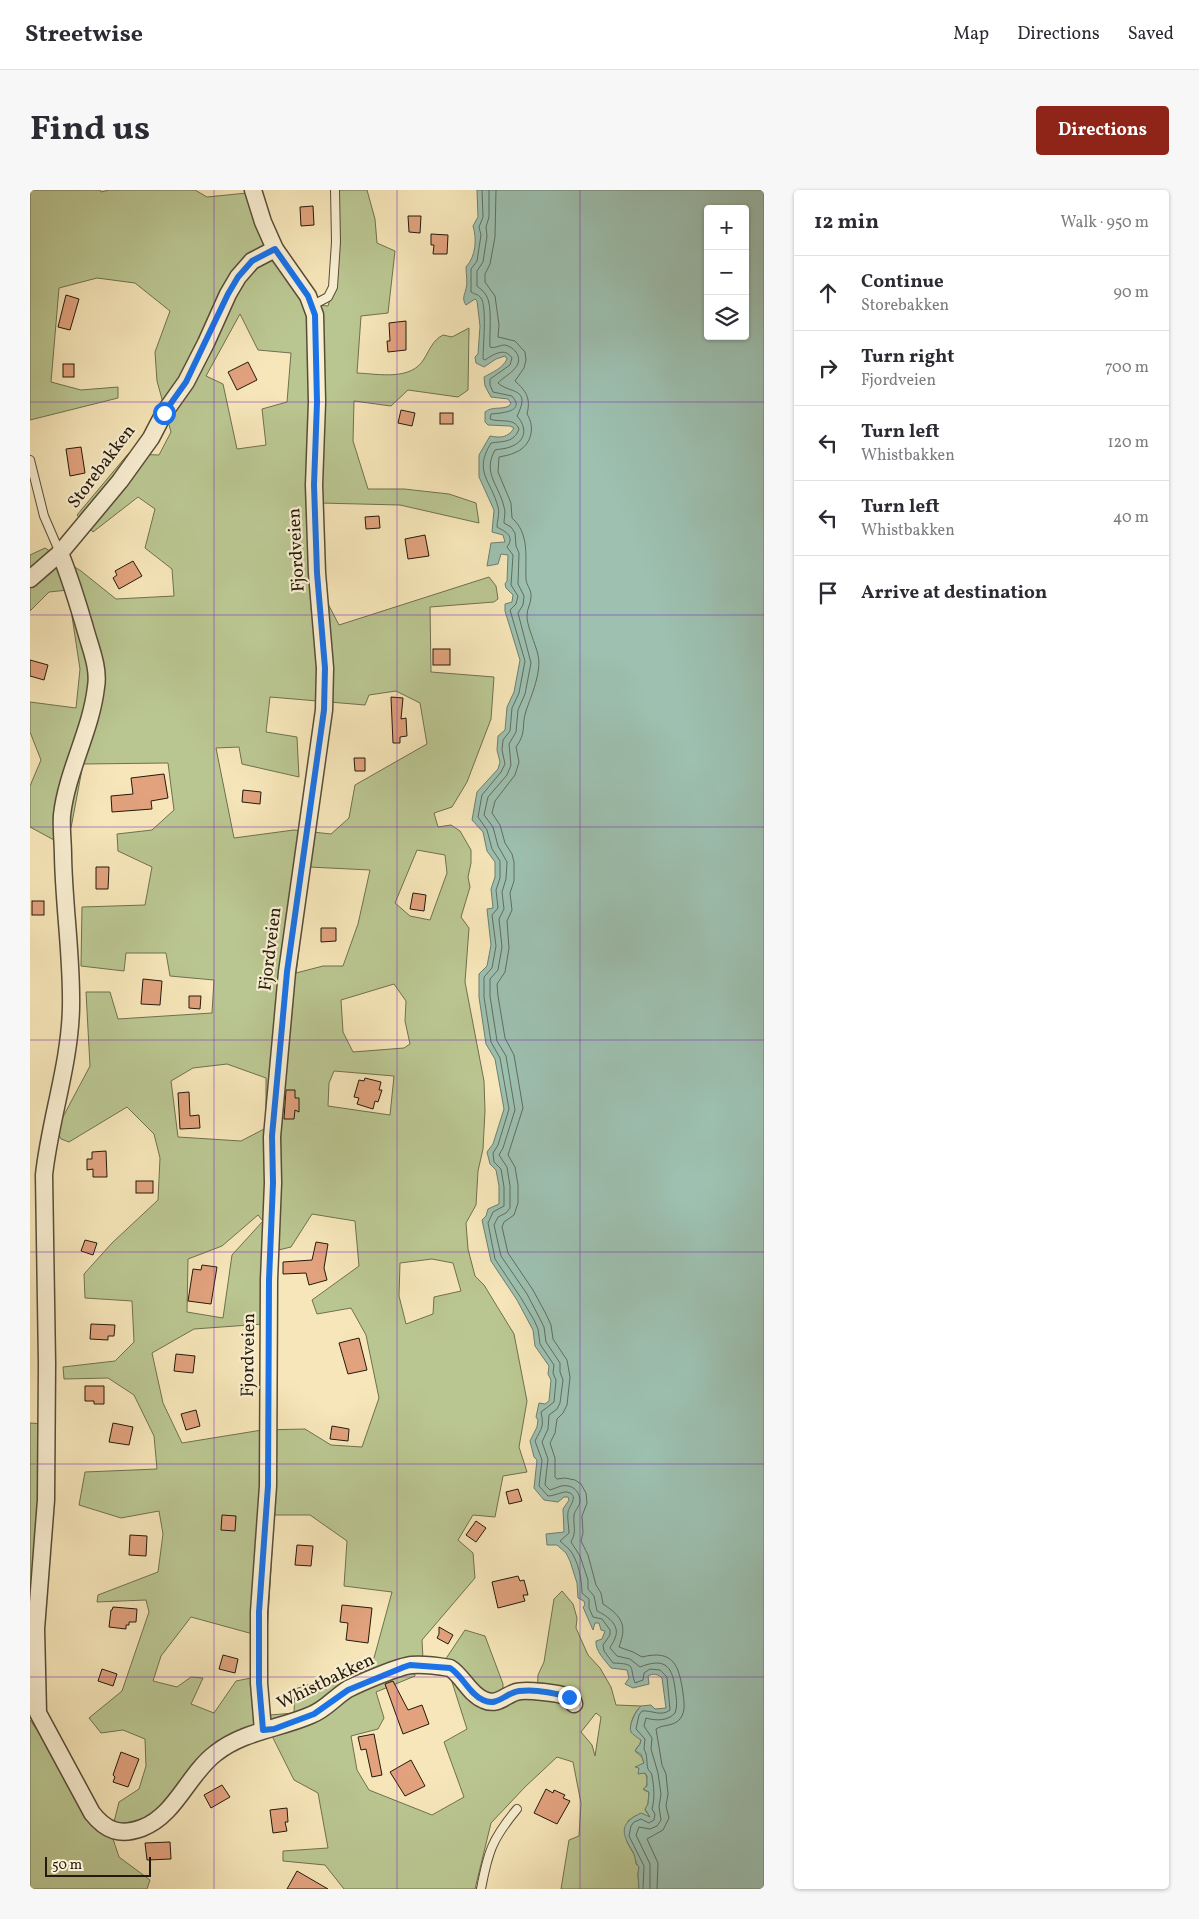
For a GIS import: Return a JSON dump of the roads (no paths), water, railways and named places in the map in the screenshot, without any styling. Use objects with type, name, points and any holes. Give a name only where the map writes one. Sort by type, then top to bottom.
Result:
[{"type":"street","name":"Fjordveien","points":[[252,190],[275,249],[308,296],[315,315],[317,402],[314,495],[317,573],[325,668],[324,710],[287,972],[273,1127],[269,1280],[268,1486],[259,1612],[259,1683],[263,1730]]},
{"type":"street","name":"Storebakken","points":[[30,579],[60,553],[120,481],[151,438],[164,413],[186,382],[238,277],[252,261],[275,249]]},
{"type":"street","points":[[34,1713],[36,1629],[46,1500],[47,1364],[44,1175],[47,1146],[64,1068],[71,1007],[69,941],[64,899],[62,816],[66,791],[84,738],[96,686],[95,664],[73,584],[60,553]]},
{"type":"street","name":"Whistbakken","points":[[34,1713],[92,1813],[99,1822],[108,1828],[124,1833],[144,1827],[164,1813],[216,1752],[237,1740],[314,1714],[357,1685],[410,1665],[450,1668],[484,1701],[496,1702],[517,1691],[526,1691],[566,1696],[574,1704]]},
{"type":"lane","points":[[313,306],[328,297],[333,286],[336,242],[335,190]]},
{"type":"lane","points":[[30,460],[44,516],[60,553]]},
{"type":"lane","points":[[481,1889],[488,1855],[493,1842],[516,1809]]},
{"type":"water","points":[[477,190],[764,190],[764,1889],[639,1889],[639,1867],[626,1840],[624,1830],[628,1821],[641,1813],[650,1817],[645,1809],[648,1804],[649,1792],[643,1789],[647,1786],[647,1776],[645,1773],[638,1774],[639,1768],[635,1767],[644,1763],[641,1754],[635,1751],[641,1740],[630,1729],[635,1714],[641,1706],[651,1705],[655,1709],[666,1708],[662,1678],[655,1674],[650,1675],[648,1676],[649,1684],[633,1688],[625,1684],[629,1678],[627,1670],[611,1668],[596,1645],[596,1641],[602,1639],[605,1631],[601,1630],[599,1623],[595,1623],[593,1630],[583,1607],[585,1605],[584,1601],[578,1598],[577,1583],[566,1553],[557,1545],[547,1545],[546,1534],[564,1532],[563,1509],[569,1500],[568,1497],[564,1497],[558,1502],[544,1500],[534,1488],[537,1460],[534,1457],[530,1441],[537,1427],[538,1420],[536,1417],[539,1403],[545,1404],[549,1401],[551,1380],[548,1374],[549,1366],[535,1346],[533,1330],[517,1300],[491,1261],[482,1220],[486,1216],[488,1209],[499,1204],[499,1186],[496,1170],[490,1164],[487,1152],[493,1144],[504,1109],[495,1059],[486,1044],[479,997],[479,974],[487,966],[491,945],[487,909],[493,908],[491,889],[495,877],[495,862],[487,851],[483,832],[472,820],[477,792],[498,769],[500,762],[497,750],[498,736],[505,730],[507,707],[514,692],[520,660],[505,611],[505,604],[512,602],[513,595],[506,588],[505,584],[507,581],[508,555],[501,554],[498,564],[487,566],[491,543],[505,542],[503,535],[492,532],[494,510],[479,477],[479,455],[490,436],[503,437],[514,428],[510,426],[488,425],[485,422],[485,412],[509,406],[511,403],[508,399],[491,397],[485,386],[484,377],[505,362],[507,359],[505,356],[496,359],[484,367],[476,363],[475,357],[478,354],[480,326],[477,301],[475,299],[466,305],[464,299],[467,284],[466,267],[472,258],[475,247],[473,226],[478,217]]}]
